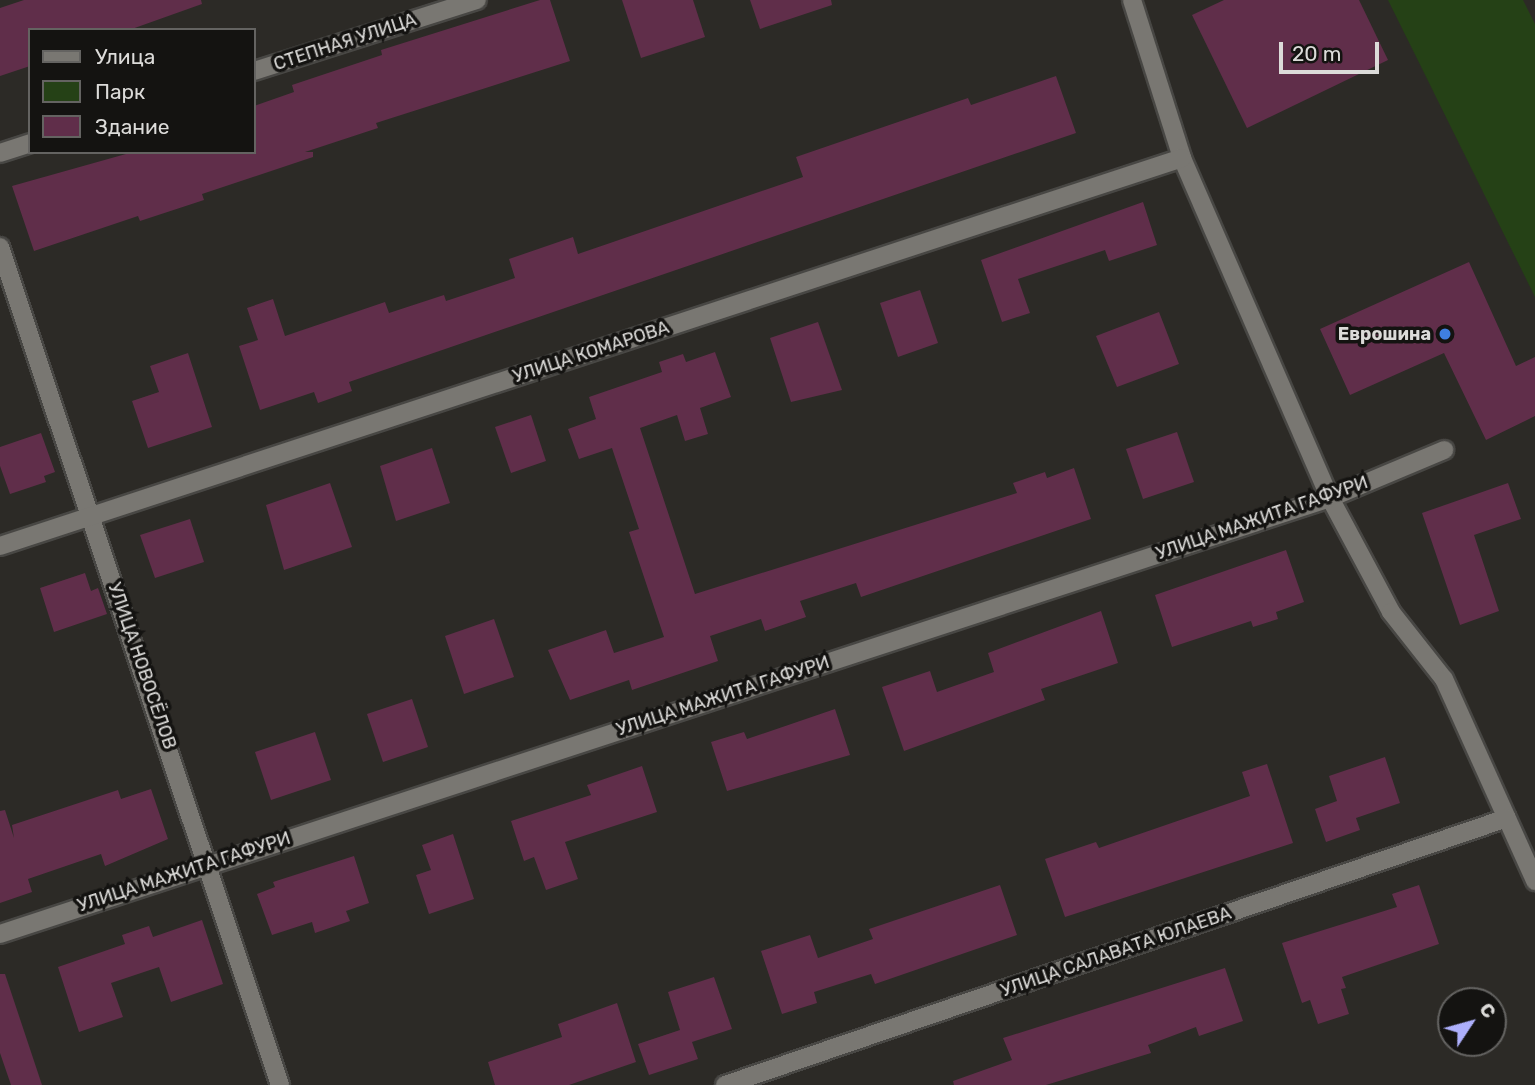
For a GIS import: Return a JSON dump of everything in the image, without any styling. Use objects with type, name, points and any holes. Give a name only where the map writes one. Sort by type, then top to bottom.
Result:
[{"type":"street","name":"СТЕПНАЯ УЛИЦА","points":[[256,70],[477,0]]},
{"type":"street","points":[[1132,0],[1182,158],[1330,498],[1391,612],[1444,679],[1535,881]]},
{"type":"street","points":[[0,153],[28,144]]},
{"type":"street","name":"УЛИЦА КОМАРОВА","points":[[0,547],[1182,158]]},
{"type":"street","name":"УЛИЦА НОВОСЁЛОВ","points":[[0,247],[209,863],[280,1085]]},
{"type":"street","name":"УЛИЦА МАЖИТА ГАФУРИ","points":[[0,934],[209,863],[1330,498],[1444,450]]},
{"type":"street","name":"УЛИЦА САЛАВАТА ЮЛАЕВА","points":[[725,1085],[1507,818]]},
{"type":"green space","points":[[1388,0],[1523,0],[1535,24],[1535,297]]},
{"type":"building","points":[[24,0],[201,0],[202,4],[135,28],[28,28],[28,67],[0,76],[0,8]]},
{"type":"building","points":[[540,0],[550,0],[570,61],[376,123],[378,128],[305,152],[313,152],[313,157],[202,194],[204,200],[140,221],[138,216],[34,251],[12,186],[126,154],[256,154],[256,105],[294,92],[292,85],[382,55],[381,50]]},
{"type":"building","points":[[622,0],[693,0],[705,37],[641,58]]},
{"type":"building","points":[[750,0],[831,0],[832,5],[760,29]]},
{"type":"building","points":[[1224,0],[1359,0],[1388,60],[1247,128],[1192,15]]},
{"type":"building","points":[[1056,76],[1076,133],[349,382],[352,391],[318,403],[314,392],[260,410],[239,346],[258,340],[247,308],[273,299],[285,336],[385,302],[389,313],[444,295],[446,301],[515,278],[509,259],[573,237],[578,254],[803,177],[796,157],[968,98],[971,105]]},
{"type":"building","points":[[1143,202],[1157,245],[1109,261],[1105,250],[1018,279],[1030,313],[1002,322],[981,260]]},
{"type":"building","points":[[1469,262],[1516,366],[1535,357],[1535,416],[1486,440],[1444,353],[1350,395],[1320,329]]},
{"type":"building","points":[[920,290],[938,343],[898,357],[880,303]]},
{"type":"building","points":[[1159,312],[1179,364],[1117,387],[1096,336]]},
{"type":"building","points":[[818,322],[842,390],[791,402],[770,338]]},
{"type":"building","points":[[715,352],[731,397],[700,408],[708,434],[685,441],[677,415],[640,428],[695,594],[1017,493],[1013,483],[1045,472],[1047,478],[1074,468],[1091,519],[861,597],[856,583],[800,601],[806,617],[765,631],[761,619],[710,636],[718,661],[632,690],[629,680],[570,700],[548,650],[606,630],[614,653],[664,637],[629,532],[639,529],[612,448],[579,459],[568,429],[596,419],[589,397],[662,372],[659,362],[683,354],[686,362]]},
{"type":"building","points":[[188,353],[212,427],[148,448],[132,401],[159,392],[150,366]]},
{"type":"building","points":[[531,415],[546,461],[511,473],[495,427]]},
{"type":"building","points":[[1177,432],[1194,482],[1143,499],[1126,449]]},
{"type":"building","points":[[41,433],[55,472],[44,476],[46,482],[10,494],[0,466],[0,447]]},
{"type":"building","points":[[432,448],[450,503],[396,521],[380,466]]},
{"type":"building","points":[[330,483],[352,547],[284,570],[266,505]]},
{"type":"building","points":[[1508,483],[1521,519],[1474,535],[1499,611],[1460,625],[1422,513]]},
{"type":"building","points":[[190,519],[204,562],[155,578],[140,535]]},
{"type":"building","points":[[1286,550],[1304,602],[1276,612],[1278,619],[1253,627],[1251,621],[1172,647],[1155,595]]},
{"type":"building","points":[[85,573],[91,591],[98,588],[107,614],[54,632],[40,588]]},
{"type":"building","points":[[1101,611],[1118,663],[1041,689],[1045,700],[904,751],[882,687],[930,671],[937,692],[994,672],[988,653]]},
{"type":"building","points":[[494,619],[514,677],[464,694],[445,636]]},
{"type":"building","points":[[412,699],[428,747],[383,762],[367,714]]},
{"type":"building","points":[[835,709],[850,755],[727,791],[711,742],[744,732],[747,739]]},
{"type":"building","points":[[315,732],[331,780],[271,800],[255,752]]},
{"type":"building","points":[[1385,757],[1400,803],[1356,818],[1360,830],[1326,842],[1315,809],[1337,801],[1329,776]]},
{"type":"building","points":[[1267,764],[1293,843],[1065,917],[1045,859],[1096,842],[1099,848],[1250,796],[1242,772]]},
{"type":"building","points":[[642,766],[657,812],[565,842],[578,879],[546,890],[534,857],[524,861],[511,821],[591,795],[587,785]]},
{"type":"building","points":[[151,789],[168,839],[105,866],[101,854],[28,879],[32,892],[0,903],[0,811],[5,810],[14,838],[12,825],[118,790],[121,799]]},
{"type":"building","points":[[453,834],[474,899],[429,914],[416,875],[431,870],[422,845]]},
{"type":"building","points":[[354,856],[369,903],[346,911],[350,921],[315,933],[312,922],[272,935],[257,894],[275,887],[273,882]]},
{"type":"building","points":[[1000,885],[1017,935],[875,984],[871,974],[814,992],[817,1003],[782,1014],[761,951],[810,935],[818,958],[873,939],[869,929]]},
{"type":"building","points":[[1419,885],[1439,944],[1342,977],[1346,988],[1341,989],[1349,1014],[1318,1024],[1310,1000],[1302,1003],[1282,943],[1397,907],[1392,894]]},
{"type":"building","points":[[202,920],[223,984],[171,1002],[159,967],[111,983],[123,1017],[79,1032],[58,967],[125,944],[122,935],[149,926],[153,937]]},
{"type":"building","points":[[1225,968],[1243,1021],[1199,1036],[1196,1027],[1148,1045],[1151,1053],[1046,1085],[954,1085],[953,1081],[1012,1060],[1003,1038]]},
{"type":"building","points":[[0,974],[5,974],[42,1085],[11,1085],[0,1053]]},
{"type":"building","points":[[714,977],[732,1029],[692,1042],[698,1059],[649,1075],[638,1044],[680,1030],[668,992]]},
{"type":"building","points":[[617,1003],[636,1062],[569,1085],[495,1085],[488,1062],[562,1037],[558,1024]]},
{"type":"place","name":"Еврошина","points":[[1445,334]]}]
